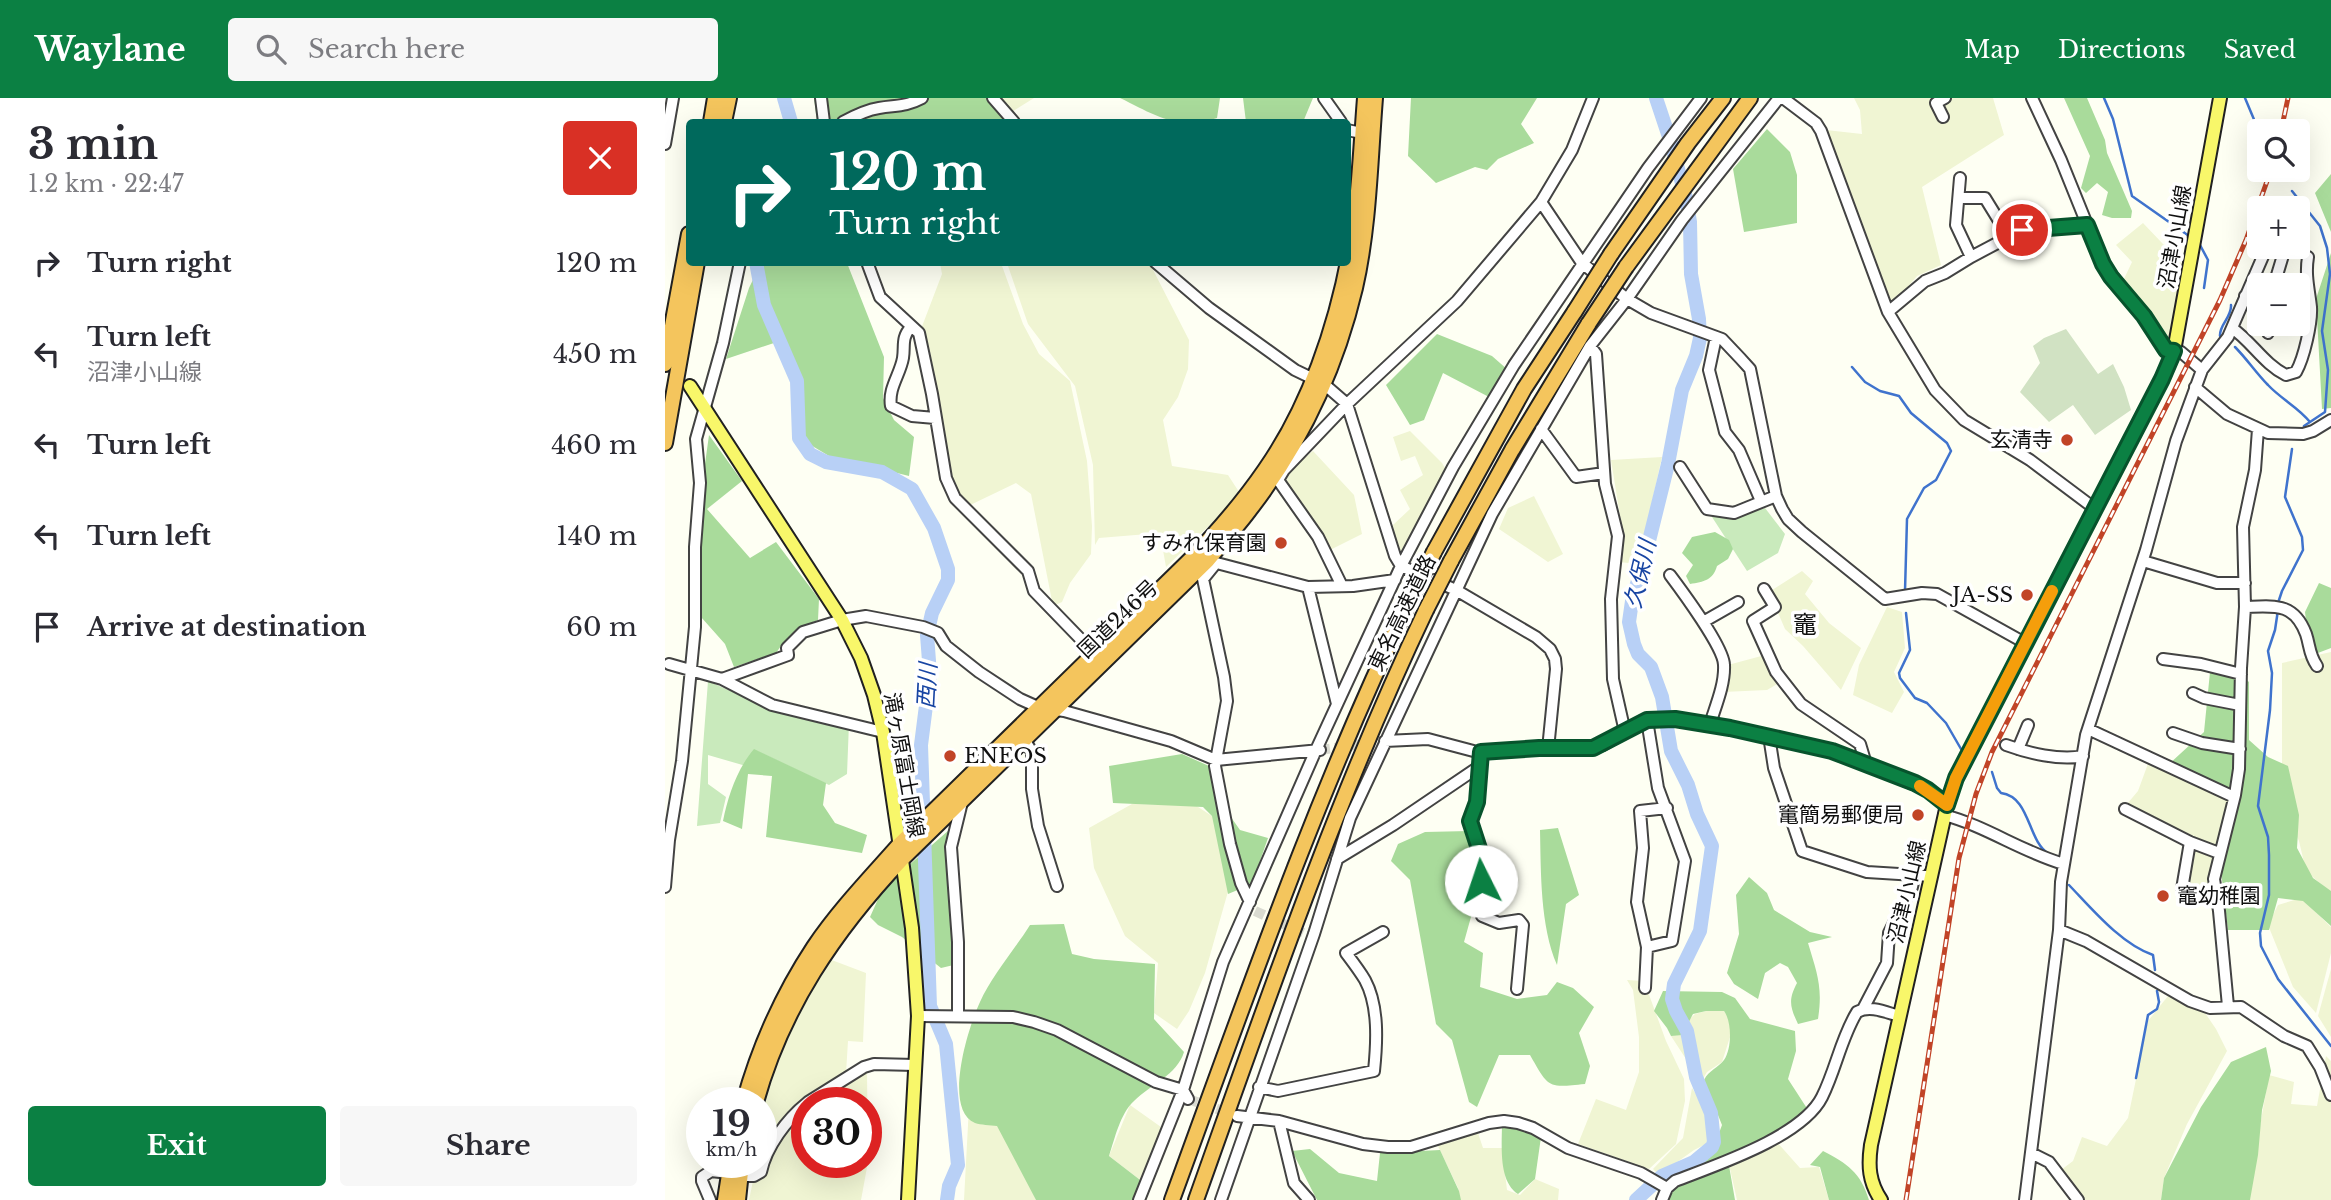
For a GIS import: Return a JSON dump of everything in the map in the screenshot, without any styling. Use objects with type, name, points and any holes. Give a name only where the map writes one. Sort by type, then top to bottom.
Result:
[{"type":"highway","points":[[712,119],[715,98]]},
{"type":"highway","points":[[725,119],[729,98]]},
{"type":"highway","name":"国道246号","points":[[1351,227],[1355,131],[1365,98]]},
{"type":"highway","name":"国道246号","points":[[946,808],[962,799],[1024,739],[1095,654],[1190,560],[1266,469],[1319,381],[1340,340],[1355,287],[1367,198],[1375,98]]},
{"type":"highway","name":"東名高速道路","points":[[1172,1200],[1308,833],[1374,675],[1434,552],[1524,389],[1611,254],[1688,143],[1723,98]]},
{"type":"highway","name":"東名高速道路","points":[[1196,1200],[1321,853],[1377,715],[1426,610],[1512,450],[1589,323],[1626,267],[1750,98]]},
{"type":"highway","points":[[665,364],[686,250]]},
{"type":"highway","points":[[665,443],[696,266]]},
{"type":"highway","name":"国道246号","points":[[749,1087],[765,1040],[794,981],[814,948],[856,894],[1047,709],[1211,562],[1276,474],[1301,432],[1319,381],[1347,266]]},
{"type":"highway","name":"国道246号","points":[[761,1087],[780,1035],[801,991],[839,932],[904,849]]},
{"type":"highway","points":[[725,1200],[732,1178]]},
{"type":"highway","points":[[736,1178],[738,1200]]},
{"type":"main road","name":"沼津小山線","points":[[1881,1200],[1870,1179],[1869,1162],[1946,810],[1956,778],[2174,351],[2220,98]]},
{"type":"main road","name":"滝ヶ原富士岡線","points":[[690,386],[842,620],[861,658],[883,732],[904,849],[923,1016],[915,1065],[908,1200]]},
{"type":"street","points":[[665,144],[674,98]]},
{"type":"street","points":[[821,98],[824,119]]},
{"type":"street","points":[[849,119],[864,112],[909,105],[922,98]]},
{"type":"street","points":[[993,98],[1011,119]]},
{"type":"street","points":[[1324,98],[1339,119]]},
{"type":"street","points":[[1342,586],[1318,537],[1279,480],[1284,470],[1347,404],[1457,301],[1541,202],[1572,150],[1593,98]]},
{"type":"street","points":[[1139,1200],[1147,1174],[1185,1094],[1223,962],[1251,907],[1337,704],[1401,566],[1453,467],[1501,387],[1582,263],[1701,98]]},
{"type":"street","points":[[1221,1200],[1242,1117],[1259,1087],[1308,934],[1350,818],[1492,514],[1590,346],[1627,299],[1682,220],[1781,98],[1816,123],[1821,131],[1888,312],[1935,390],[1964,420],[2030,460],[2094,508]]},
{"type":"street","points":[[1943,117],[1935,103],[1945,98]]},
{"type":"street","points":[[2032,98],[2111,277],[2144,316],[2166,350],[2181,352],[2201,370]]},
{"type":"street","points":[[1960,178],[1956,225],[1971,257]]},
{"type":"street","points":[[1960,198],[1985,198],[2008,237]]},
{"type":"street","points":[[1541,202],[1582,263],[1627,299],[1651,313],[1722,339],[1750,369],[1776,496],[1788,519],[1885,599],[1922,593],[1937,594],[2025,643]]},
{"type":"street","points":[[1888,312],[1925,281],[2028,228],[2087,225]]},
{"type":"street","points":[[2025,1200],[2059,930],[2064,864],[2088,729],[2143,561],[2176,441],[2201,370],[2228,337],[2262,259]]},
{"type":"street","points":[[2232,328],[2276,369],[2286,375],[2296,372],[2302,357],[2311,313],[2306,281],[2308,259]]},
{"type":"street","points":[[665,887],[669,840],[683,761],[695,627],[695,547],[700,484],[696,439],[723,343],[739,266]]},
{"type":"street","points":[[871,266],[880,297],[919,333],[946,478],[955,498],[1028,571],[1034,591],[1095,654]]},
{"type":"street","points":[[1161,266],[1220,316],[1295,370],[1319,381],[1347,404],[1395,556],[1401,566],[1455,590],[1536,637],[1550,649],[1556,669],[1548,749]]},
{"type":"street","points":[[911,327],[904,334],[904,356],[891,390],[891,406],[912,416],[935,418]]},
{"type":"street","points":[[1711,336],[1709,370],[1725,432],[1739,450],[1761,501]]},
{"type":"street","points":[[1590,346],[1595,354],[1605,484],[1618,536],[1611,598],[1613,678],[1625,732]]},
{"type":"street","points":[[2195,387],[2220,410],[2257,429],[2274,434],[2312,432],[2331,419]]},
{"type":"street","points":[[1541,429],[1576,477],[1604,473]]},
{"type":"street","points":[[2228,1006],[2214,879],[2235,797],[2240,749],[2245,607],[2243,527],[2255,470],[2257,429]]},
{"type":"street","points":[[1680,467],[1707,509],[1734,513],[1776,496]]},
{"type":"street","points":[[2143,561],[2217,583],[2245,583]]},
{"type":"street","points":[[1251,907],[1230,844],[1215,766],[1227,701],[1203,579],[1211,562],[1308,587],[1395,580]]},
{"type":"street","points":[[1670,575],[1703,622],[1725,662],[1710,724]]},
{"type":"street","points":[[1308,587],[1337,704]]},
{"type":"street","points":[[1764,589],[1775,607],[1753,621],[1776,672],[1801,704],[1860,744],[1866,764]]},
{"type":"street","points":[[1703,622],[1738,602]]},
{"type":"street","points":[[2245,607],[2278,606],[2290,611],[2306,635],[2310,656],[2317,666]]},
{"type":"street","points":[[722,679],[788,655],[787,648],[803,632],[866,616],[938,633],[946,646],[1020,699],[1047,709],[1171,741],[1216,760],[1318,750]]},
{"type":"street","points":[[2163,659],[2201,664],[2241,674]]},
{"type":"street","points":[[669,664],[722,679],[772,705],[883,732]]},
{"type":"street","points":[[2193,693],[2204,698],[2240,705]]},
{"type":"street","points":[[1385,741],[1429,739],[1481,752],[1593,748],[1653,720],[1675,719],[1710,724],[1832,751],[1866,764],[1928,790],[1946,810],[2044,858],[2064,864]]},
{"type":"street","points":[[1647,947],[1672,941],[1685,861],[1658,788],[1653,720]]},
{"type":"street","points":[[2018,750],[2028,725]]},
{"type":"street","points":[[2088,729],[2235,797]]},
{"type":"street","points":[[2173,733],[2202,743],[2240,749]]},
{"type":"street","points":[[1769,736],[1773,768],[1802,851],[1867,872],[1931,876]]},
{"type":"street","points":[[1024,739],[1032,752],[1032,789],[1038,826],[1057,886]]},
{"type":"street","points":[[2005,745],[2018,750],[2073,758],[2083,756]]},
{"type":"street","points":[[1481,752],[1477,802],[1470,821],[1483,861],[1480,892],[1482,916],[1499,923],[1519,920],[1523,925],[1517,989]]},
{"type":"street","points":[[1336,859],[1393,825],[1480,766]]},
{"type":"street","points":[[956,1017],[958,942],[951,847],[962,799]]},
{"type":"street","points":[[1645,988],[1647,947],[1637,902],[1643,848],[1640,811],[1667,808]]},
{"type":"street","points":[[2125,809],[2190,842],[2219,853]]},
{"type":"street","points":[[2190,842],[2182,889],[2197,897]]},
{"type":"street","points":[[1662,1200],[1667,1188],[1675,1181],[1756,1149],[1811,1112],[1822,1097],[1852,1020],[1857,1012],[1863,1009],[1887,963],[1889,933],[1912,887],[1915,874]]},
{"type":"street","points":[[2207,915],[2219,909]]},
{"type":"street","points":[[2059,930],[2086,941],[2190,1001],[2204,1007],[2241,1007],[2284,1035],[2307,1046],[2320,1067],[2331,1095]]},
{"type":"street","points":[[1259,1087],[1278,1091],[1374,1071],[1374,1008],[1366,981],[1346,953],[1383,932]]},
{"type":"street","points":[[1863,1009],[1899,1016]]},
{"type":"street","points":[[923,1016],[1013,1017],[1058,1030],[1156,1082],[1185,1094]]},
{"type":"street","points":[[832,1087],[864,1067],[874,1064],[915,1065]]},
{"type":"street","points":[[1242,1117],[1279,1121],[1363,1144],[1388,1147],[1411,1147],[1489,1123],[1518,1123],[1533,1128],[1568,1149],[1648,1178],[1667,1188]]},
{"type":"street","points":[[1279,1121],[1294,1183],[1309,1200]]},
{"type":"street","points":[[777,1138],[791,1122]]},
{"type":"street","points":[[2031,1153],[2049,1162],[2078,1200]]},
{"type":"street","points":[[702,1178],[710,1200]]},
{"type":"green space","points":[[814,98],[987,98],[1006,119],[817,119]]},
{"type":"green space","points":[[995,98],[1034,98],[1007,115]]},
{"type":"green space","points":[[1120,98],[1220,98],[1217,118],[1214,119],[1167,119]]},
{"type":"green space","points":[[1243,98],[1313,98],[1304,119],[1246,119]]},
{"type":"green space","points":[[1411,98],[1537,98],[1521,124],[1534,143],[1498,159],[1487,170],[1475,167],[1436,183],[1408,156]]},
{"type":"green space","points":[[1854,98],[1993,98],[2004,135],[1922,187],[1941,265],[1917,276],[1890,308],[1826,130],[1862,134],[1860,110]]},
{"type":"green space","points":[[2064,98],[2087,98],[2132,211],[2131,218],[2102,215],[2108,192],[2097,183],[2086,193],[2081,188],[2090,156]]},
{"type":"green space","points":[[1767,129],[1790,152],[1797,175],[1797,223],[1744,232],[1733,169]]},
{"type":"green space","points":[[2331,174],[2331,232],[2315,193]]},
{"type":"green space","points":[[2143,223],[2183,265],[2169,341],[2123,281],[2132,262],[2116,245]]},
{"type":"green space","points":[[2331,253],[2331,408],[2322,409],[2316,299]]},
{"type":"green space","points":[[760,266],[848,266],[884,357],[883,398],[894,420],[914,437],[909,476],[829,456],[799,438],[797,381],[774,343],[726,359],[749,288]]},
{"type":"green space","points":[[941,266],[1002,266],[1023,324],[1039,354],[1070,381],[1087,461],[1092,526],[1091,554],[1070,583],[1062,602],[1053,606],[1031,494],[1016,483],[964,508],[953,480],[929,346],[921,329],[942,274]]},
{"type":"green space","points":[[1008,266],[1151,266],[1189,340],[1188,369],[1178,397],[1163,420],[1172,466],[1228,475],[1241,495],[1166,567],[1160,533],[1099,538],[1095,545],[1093,465],[1075,386],[1028,324]]},
{"type":"green space","points":[[2066,329],[2098,374],[2113,364],[2131,410],[2095,435],[2073,405],[2049,422],[2020,392],[2040,363],[2033,346]]},
{"type":"green space","points":[[1437,334],[1492,356],[1508,370],[1489,397],[1443,373],[1424,420],[1410,425],[1386,385]]},
{"type":"green space","points":[[1410,431],[1442,463],[1449,475],[1398,561],[1393,525],[1410,509],[1400,490],[1423,475],[1415,456],[1401,461],[1393,437]]},
{"type":"green space","points":[[709,435],[742,481],[707,509],[750,558],[776,542],[819,599],[818,620],[798,628],[776,653],[734,667],[725,644],[701,617],[701,493]]},
{"type":"green space","points":[[1313,451],[1354,495],[1362,534],[1326,552],[1280,477]]},
{"type":"green space","points":[[1662,457],[1638,564],[1619,562],[1623,534],[1611,460]]},
{"type":"green space","points":[[1534,496],[1563,554],[1548,562],[1499,529],[1508,508]]},
{"type":"green space","points":[[1765,508],[1785,534],[1778,553],[1747,571],[1712,517],[1716,513],[1733,517]]},
{"type":"green space","points":[[1715,532],[1729,540],[1733,549],[1728,559],[1717,566],[1710,577],[1690,584],[1686,576],[1693,565],[1682,553],[1692,537]]},
{"type":"green space","points":[[1802,571],[1813,581],[1805,594],[1829,623],[1861,648],[1841,690],[1785,629],[1769,592]]},
{"type":"green space","points":[[2319,583],[2331,588],[2331,648],[2310,656],[2305,612]]},
{"type":"green space","points":[[1887,607],[1902,612],[1905,648],[1894,672],[1904,692],[1892,713],[1853,695],[1859,665]]},
{"type":"green space","points":[[2331,652],[2331,893],[2306,871],[2299,841],[2282,804],[2282,663]]},
{"type":"green space","points":[[1765,655],[1779,683],[1767,690],[1723,692],[1728,665]]},
{"type":"green space","points":[[2230,664],[2249,682],[2249,740],[2268,757],[2288,766],[2299,815],[2297,848],[2313,878],[2331,891],[2331,926],[2303,901],[2278,898],[2269,930],[2228,930],[2220,863],[2237,814],[2235,795],[2168,765],[2204,732],[2210,672]]},
{"type":"green space","points":[[708,681],[771,709],[849,723],[847,774],[829,785],[757,751],[746,766],[708,755],[708,784],[726,797],[720,823],[697,826]]},
{"type":"green space","points":[[754,749],[826,783],[823,805],[835,823],[867,835],[862,853],[766,837],[772,776],[748,774],[742,829],[723,821],[734,783]]},
{"type":"green space","points":[[1182,754],[1209,766],[1228,813],[1240,830],[1268,838],[1252,884],[1228,894],[1212,816],[1203,807],[1113,803],[1109,766]]},
{"type":"green space","points":[[2149,761],[2230,798],[2214,877],[2205,895],[2183,886],[2191,837],[2127,804],[2138,791]]},
{"type":"green space","points":[[1132,804],[1195,805],[1215,818],[1229,888],[1205,973],[1189,1011],[1177,1029],[1154,1013],[1158,963],[1125,936],[1094,868],[1089,828]]},
{"type":"green space","points":[[1558,828],[1579,895],[1566,904],[1557,965],[1544,916],[1540,830]]},
{"type":"green space","points":[[949,830],[962,963],[941,968],[902,937],[878,925],[870,917],[883,888]]},
{"type":"green space","points":[[1469,831],[1485,852],[1481,881],[1464,942],[1483,953],[1480,987],[1517,999],[1547,995],[1557,982],[1573,988],[1594,1007],[1579,1033],[1590,1066],[1585,1084],[1563,1086],[1550,1083],[1530,1055],[1499,1055],[1477,1107],[1469,1102],[1452,1040],[1436,1024],[1410,880],[1391,861],[1398,844],[1425,832]]},
{"type":"green space","points":[[1749,877],[1767,893],[1774,910],[1810,932],[1832,937],[1808,943],[1819,989],[1818,1019],[1798,1024],[1791,1004],[1797,983],[1788,967],[1780,963],[1765,973],[1758,999],[1734,984],[1727,973],[1739,934],[1736,895]]},
{"type":"green space","points":[[2301,898],[2331,927],[2331,953],[2316,1013],[2293,987],[2268,925],[2278,905]]},
{"type":"green space","points":[[1064,924],[1072,954],[1094,959],[1155,964],[1154,1019],[1184,1052],[1170,1073],[1129,1106],[1116,1134],[1109,1156],[1144,1183],[1134,1200],[1036,1200],[997,1126],[975,1123],[965,1115],[960,1101],[959,1085],[965,1047],[975,1013],[990,983],[1030,925]]},
{"type":"green space","points":[[829,959],[866,973],[863,1042],[848,1041],[846,1073],[867,1073],[867,1087],[791,1087],[791,1178],[865,1178],[861,1200],[749,1200],[754,1178],[777,1178],[777,1138],[782,1130],[777,1127],[777,1087],[768,1087],[793,1015]]},
{"type":"green space","points":[[2331,969],[2331,1037],[2318,1016]]},
{"type":"green space","points":[[1627,980],[1644,981],[1666,1041],[1684,1079],[1685,1101],[1676,1144],[1649,1169],[1578,1144],[1596,1099],[1626,1110],[1639,1072],[1639,1037],[1633,990]]},
{"type":"green space","points":[[1663,991],[1722,992],[1735,998],[1750,1019],[1795,1031],[1796,1051],[1788,1079],[1810,1113],[1728,1160],[1735,1200],[1665,1200],[1668,1179],[1715,1144],[1722,1125],[1704,1080],[1727,1055],[1730,1035],[1729,1022],[1724,1011],[1706,1011],[1693,1014],[1682,1035],[1671,1036],[1654,1011]]},
{"type":"green space","points":[[2168,996],[2201,1007],[2227,1051],[2187,1124],[2164,1178],[2161,1200],[2085,1200],[2061,1170],[2073,1161],[2082,1137],[2107,1146],[2128,1118],[2148,1021]]},
{"type":"green space","points":[[1724,1011],[1729,1018],[1731,1034],[1722,1062],[1707,1072],[1701,1082],[1671,1036],[1695,1014]]},
{"type":"green space","points":[[2266,1047],[2271,1071],[2262,1110],[2250,1200],[2161,1200],[2164,1178],[2201,1107],[2231,1062]]},
{"type":"green space","points":[[972,1050],[1036,1200],[964,1200]]},
{"type":"green space","points":[[2326,1056],[2331,1061],[2331,1200],[2247,1200],[2269,1075],[2294,1082],[2291,1104],[2317,1106]]},
{"type":"green space","points":[[1692,1088],[1710,1116],[1712,1131],[1706,1144],[1659,1175],[1653,1169],[1683,1138]]},
{"type":"green space","points":[[1130,1105],[1161,1127],[1144,1183],[1109,1156]]},
{"type":"green space","points":[[1502,1123],[1518,1123],[1541,1137],[1535,1179],[1518,1194],[1507,1181],[1504,1172]]},
{"type":"green space","points":[[1478,1133],[1483,1148],[1502,1148],[1507,1190],[1520,1195],[1535,1179],[1559,1189],[1558,1200],[1460,1200],[1458,1188],[1435,1140]]},
{"type":"green space","points":[[1777,1142],[1800,1168],[1819,1167],[1829,1200],[1737,1200],[1728,1160]]},
{"type":"green space","points":[[1310,1149],[1339,1173],[1377,1181],[1380,1153],[1440,1150],[1461,1200],[1317,1200],[1292,1151]]},
{"type":"green space","points":[[1823,1151],[1852,1170],[1862,1183],[1869,1200],[1829,1200],[1820,1167],[1810,1165]]},
{"type":"waterway","name":"西川","points":[[784,98],[790,119]]},
{"type":"waterway","name":"久保川","points":[[1636,1200],[1662,1176],[1694,1162],[1712,1147],[1714,1142],[1711,1113],[1696,1077],[1687,1031],[1672,999],[1674,984],[1700,931],[1712,846],[1697,814],[1688,785],[1671,751],[1662,697],[1651,667],[1638,654],[1629,622],[1632,601],[1668,464],[1682,390],[1696,356],[1700,338],[1691,274],[1690,222],[1686,198],[1656,98]]},
{"type":"waterway","points":[[2104,98],[2113,119],[2132,196],[2189,236]]},
{"type":"waterway","points":[[2245,98],[2254,119]]},
{"type":"waterway","points":[[2292,191],[2320,226],[2327,248],[2330,274],[2322,331],[2328,370],[2325,412],[2304,426]]},
{"type":"waterway","points":[[2200,245],[2208,260],[2204,288]]},
{"type":"waterway","name":"西川","points":[[757,266],[764,305],[797,381],[799,438],[810,454],[826,462],[882,472],[912,489],[934,528],[948,569],[948,580],[932,613],[927,635],[930,674],[921,745],[930,1006],[946,1044],[958,1165],[949,1186],[947,1200]]},
{"type":"waterway","points":[[2220,336],[2231,305]]},
{"type":"waterway","points":[[2235,347],[2268,385],[2310,422]]},
{"type":"waterway","points":[[1852,367],[1865,382],[1880,391],[1899,396],[1911,413],[1947,443],[1951,451],[1936,480],[1924,488],[1907,519],[1905,591]]},
{"type":"waterway","points":[[2278,603],[2303,550],[2302,537],[2285,497],[2292,449]]},
{"type":"waterway","points":[[2278,610],[2268,651],[2272,673],[2270,710],[2258,806],[2268,837],[2269,855],[2269,895],[2260,933],[2261,946],[2278,979],[2331,1046]]},
{"type":"waterway","points":[[1906,613],[1910,650],[1899,673],[1900,678],[1915,698],[1927,703],[1946,723],[1961,749]]},
{"type":"waterway","points":[[1992,772],[1997,788],[2018,802],[2036,840],[2049,854]]},
{"type":"waterway","points":[[2069,885],[2118,934],[2153,955],[2155,970]]},
{"type":"waterway","points":[[2136,1078],[2148,1015],[2157,1009],[2159,1002],[2157,991]]},
{"type":"tunnel","points":[[1320,750],[1385,741]]},
{"type":"tunnel","points":[[1255,911],[1303,933]]},
{"type":"tunnel","points":[[1188,1099],[1232,1114]]},
{"type":"railway","points":[[2284,119],[2288,98]]},
{"type":"railway","points":[[1906,1200],[1959,858],[1976,794],[1992,752],[2220,300],[2267,182]]},
{"type":"slow traffic","points":[[1920,786],[1947,805],[1956,778],[2052,591]]},
{"type":"place","name":"玄清寺","points":[[2067,440]]},
{"type":"place","name":"すみれ保育園","points":[[1281,543]]},
{"type":"place","name":"JA-SS","points":[[2027,595]]},
{"type":"place","name":"ENEOS","points":[[950,756]]},
{"type":"place","name":"竃簡易郵便局","points":[[1918,815]]},
{"type":"place","name":"竈幼稚園","points":[[2163,896]]},
{"type":"district","name":"竈","points":[[1805,625]]},
{"type":"route","points":[[1481,881],[1483,861],[1470,821],[1477,802],[1481,752],[1539,748],[1585,750],[1603,745],[1647,720],[1675,719],[1710,724],[1832,751],[1915,783],[1947,805],[1956,778],[2174,351],[2166,350],[2144,316],[2111,277],[2087,225],[2022,230]]}]
